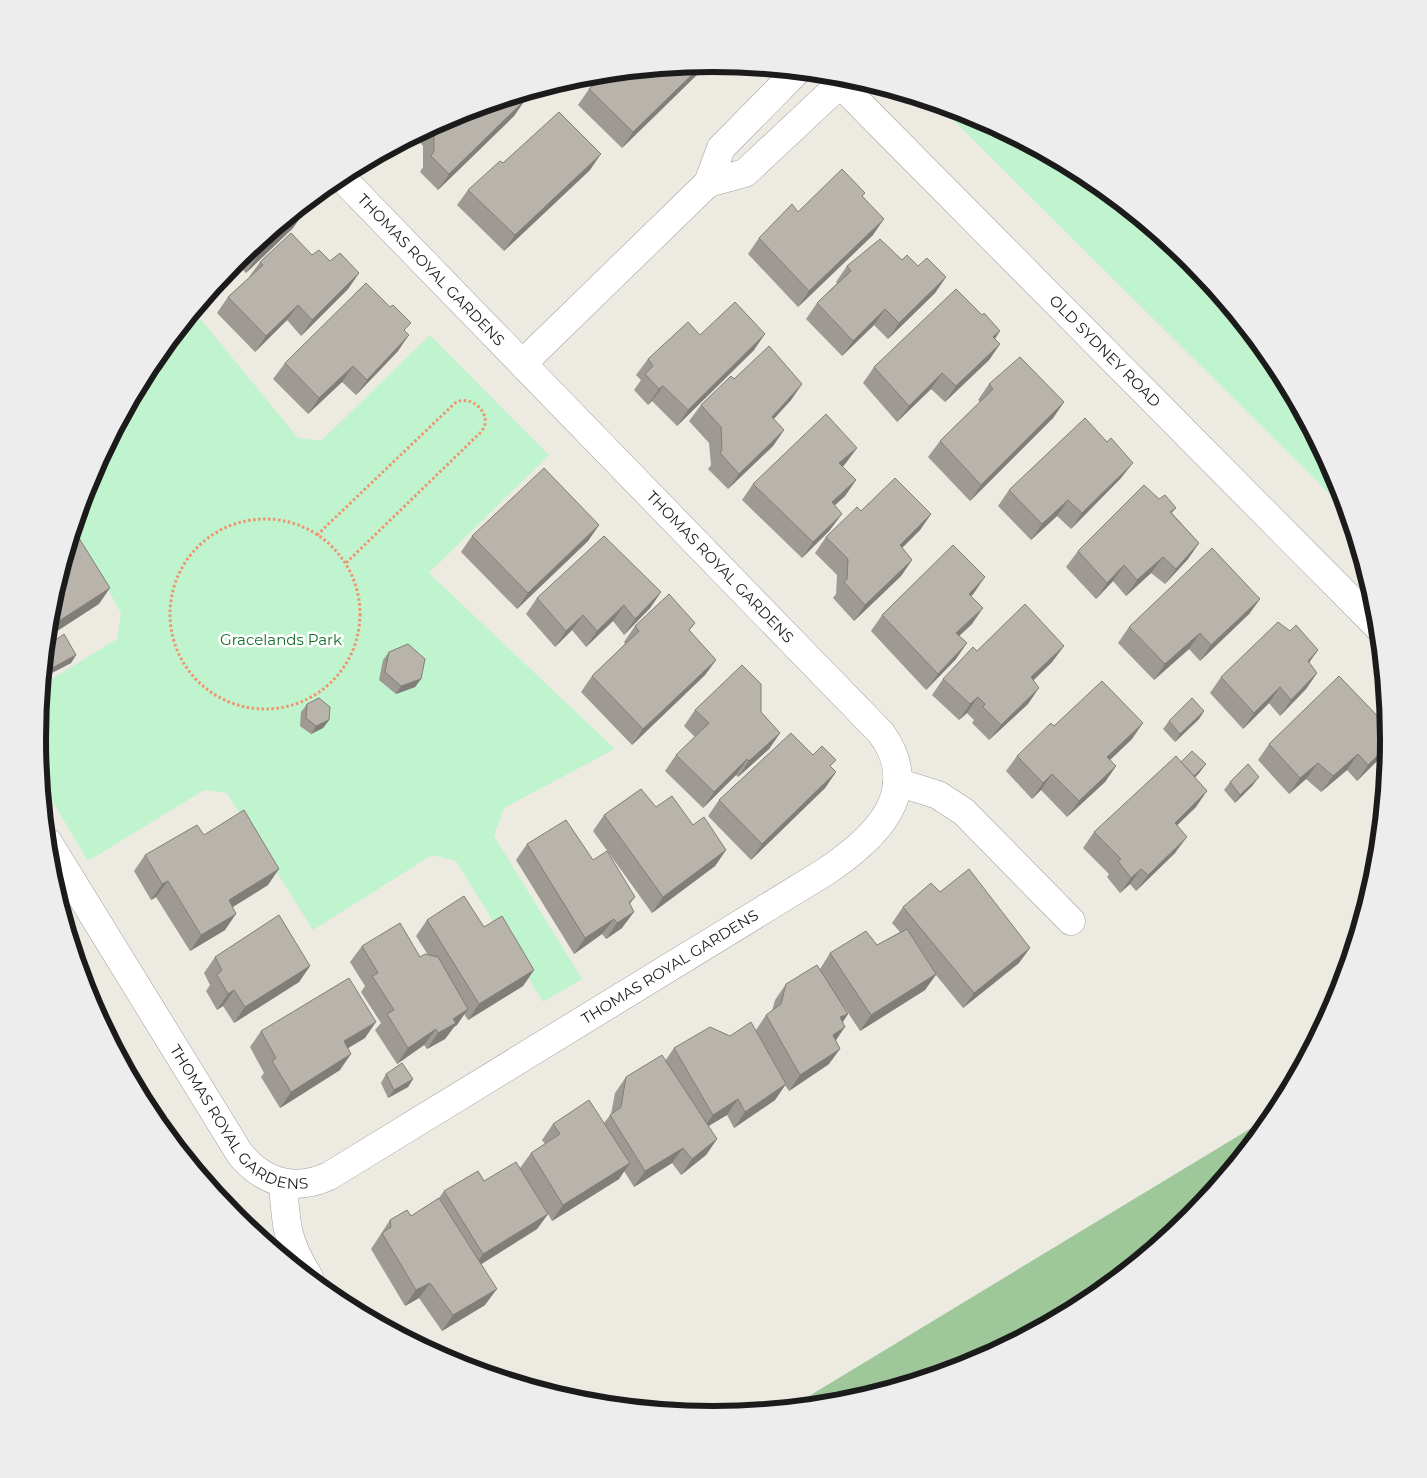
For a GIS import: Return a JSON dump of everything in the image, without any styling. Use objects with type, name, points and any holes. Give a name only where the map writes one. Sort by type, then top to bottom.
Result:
[{"type":"street","points":[[523,363],[708,183],[721,148],[792,76]]},
{"type":"street","points":[[708,183],[746,173],[832,83]]},
{"type":"street","name":"OLD SYDNEY ROAD","points":[[840,84],[1370,618]]},
{"type":"street","name":"THOMAS ROYAL GARDENS","points":[[57,857],[240,1154],[254,1170],[266,1177],[283,1183],[297,1184],[310,1183],[329,1176],[825,872],[850,854],[883,822],[894,800],[897,782],[894,758],[881,733],[346,182]]},
{"type":"street","points":[[897,782],[938,796],[964,812],[1071,921]]},
{"type":"street","points":[[283,1183],[286,1224],[298,1261]]},
{"type":"path","points":[[317,535],[454,403],[463,400],[479,407],[486,420],[486,425],[481,432],[346,563]]},
{"type":"path","points":[[246,520],[285,521],[317,535],[334,548],[346,563],[354,579],[360,602],[357,638],[342,671],[325,688],[304,700],[269,709],[234,703],[202,685],[181,657],[171,625],[173,591],[186,560],[210,536],[230,525],[246,520]]},
{"type":"green space","points":[[948,115],[1009,141],[1047,161],[1084,184],[1153,237],[1185,267],[1243,333],[1268,368],[1312,444],[1336,500]]},
{"type":"green space","name":"Gracelands Park","points":[[198,316],[298,438],[321,441],[430,335],[549,455],[429,573],[615,749],[504,808],[494,836],[582,979],[543,1002],[456,861],[432,855],[313,930],[227,793],[204,790],[88,861],[49,796],[46,739],[49,680],[117,639],[121,613],[78,537],[97,484],[115,444],[136,405],[159,368]]},
{"type":"green space","points":[[1258,1124],[1215,1179],[1153,1241],[1084,1294],[1047,1317],[1009,1337],[928,1371],[886,1384],[801,1401]]},
{"type":"building","points":[[694,72],[633,132],[589,89],[596,83],[626,77]]},
{"type":"building","points":[[525,100],[449,174],[431,156],[434,151],[434,134],[499,107]]},
{"type":"building","points":[[559,112],[601,154],[515,235],[468,190],[500,161],[503,163]]},
{"type":"building","points":[[842,169],[865,193],[862,196],[884,219],[809,291],[759,238],[792,204],[798,212]]},
{"type":"building","points":[[301,215],[257,257],[255,255]]},
{"type":"building","points":[[291,233],[312,255],[319,250],[330,261],[340,253],[359,273],[312,320],[298,305],[266,336],[228,297],[263,265],[260,262]]},
{"type":"building","points":[[880,239],[902,260],[907,255],[918,266],[927,258],[946,277],[899,323],[885,309],[853,341],[817,303],[851,271],[847,266]]},
{"type":"building","points":[[366,283],[390,307],[393,305],[411,323],[404,330],[409,335],[367,380],[353,366],[319,398],[285,363]]},
{"type":"building","points":[[956,289],[982,315],[984,313],[1000,331],[993,337],[1000,344],[956,386],[942,373],[909,406],[874,367]]},
{"type":"building","points":[[735,302],[765,334],[688,410],[663,386],[659,389],[645,374],[653,366],[648,359],[688,322],[700,335]]},
{"type":"building","points":[[769,346],[802,384],[772,417],[784,430],[739,474],[720,453],[722,450],[721,427],[701,405],[731,376],[734,379]]},
{"type":"building","points":[[1020,357],[1064,402],[981,485],[940,441],[993,389],[989,384]]},
{"type":"building","points":[[826,414],[857,448],[839,463],[856,480],[832,502],[842,514],[813,542],[753,484]]},
{"type":"building","points":[[1085,418],[1107,442],[1111,438],[1133,463],[1082,513],[1068,500],[1042,524],[1009,490]]},
{"type":"building","points":[[544,468],[599,525],[528,593],[472,536]]},
{"type":"building","points":[[895,478],[931,514],[900,545],[912,560],[865,605],[844,582],[847,579],[848,559],[826,537],[857,507],[861,511]]},
{"type":"building","points":[[1144,485],[1159,499],[1165,495],[1176,508],[1170,512],[1199,543],[1176,569],[1163,557],[1137,580],[1124,565],[1107,583],[1078,551]]},
{"type":"building","points":[[604,536],[661,592],[635,619],[624,605],[597,631],[583,615],[566,631],[537,598]]},
{"type":"building","points":[[78,537],[110,588],[57,622],[69,566]]},
{"type":"building","points":[[953,545],[985,577],[969,594],[983,608],[956,633],[967,643],[938,674],[882,615]]},
{"type":"building","points":[[1212,548],[1260,599],[1211,645],[1200,633],[1165,664],[1129,627]]},
{"type":"building","points":[[669,594],[695,623],[689,630],[716,660],[643,729],[592,676],[639,631],[635,626]]},
{"type":"building","points":[[1025,604],[1064,646],[1031,677],[1039,688],[1001,725],[983,707],[985,704],[978,697],[970,704],[943,679],[973,647],[977,651]]},
{"type":"building","points":[[1278,622],[1290,631],[1296,625],[1318,650],[1308,661],[1317,673],[1291,700],[1280,687],[1254,713],[1221,677]]},
{"type":"building","points":[[64,634],[76,655],[52,668],[51,666],[54,641]]},
{"type":"building","points":[[408,644],[425,659],[421,679],[401,686],[385,672],[389,652]]},
{"type":"building","points":[[742,665],[761,684],[761,712],[780,733],[749,761],[747,759],[714,792],[676,755],[709,723],[695,710]]},
{"type":"building","points":[[1339,676],[1380,719],[1380,753],[1368,765],[1358,754],[1333,776],[1318,763],[1300,778],[1269,744]]},
{"type":"building","points":[[1102,681],[1143,723],[1107,757],[1116,766],[1079,801],[1052,774],[1043,783],[1017,756],[1051,723],[1054,726]]},
{"type":"building","points":[[319,698],[330,707],[329,720],[316,726],[306,718],[307,704]]},
{"type":"building","points":[[1192,698],[1204,711],[1180,734],[1169,721]]},
{"type":"building","points":[[791,733],[813,755],[822,746],[836,760],[830,766],[836,772],[762,844],[719,800]]},
{"type":"building","points":[[1192,751],[1206,764],[1194,776],[1181,762]]},
{"type":"building","points":[[1176,756],[1207,791],[1175,823],[1187,837],[1148,875],[1141,869],[1131,878],[1118,861],[1121,859],[1094,832]]},
{"type":"building","points":[[1248,764],[1259,777],[1240,795],[1230,782]]},
{"type":"building","points":[[641,789],[656,807],[672,796],[693,825],[704,817],[726,850],[663,897],[604,815]]},
{"type":"building","points":[[244,810],[279,869],[229,900],[236,914],[201,935],[168,881],[162,884],[145,855],[197,825],[204,835]]},
{"type":"building","points":[[566,820],[593,860],[607,851],[635,897],[629,902],[634,912],[617,923],[614,919],[585,938],[527,844]]},
{"type":"building","points":[[969,869],[1030,948],[974,993],[903,907],[931,883],[940,892]]},
{"type":"building","points":[[464,896],[484,927],[502,916],[534,970],[479,1004],[427,920]]},
{"type":"building","points":[[279,915],[310,966],[245,1007],[234,990],[228,994],[217,975],[222,970],[215,957]]},
{"type":"building","points":[[400,923],[420,957],[425,954],[438,957],[468,1009],[453,1019],[456,1023],[438,1033],[436,1029],[408,1048],[387,1014],[394,1010],[372,976],[378,973],[362,946]]},
{"type":"building","points":[[907,929],[936,974],[871,1015],[830,953],[866,931],[877,945]]},
{"type":"building","points":[[817,965],[848,1014],[840,1017],[845,1027],[833,1035],[840,1049],[800,1075],[766,1015],[781,1004],[786,984]]},
{"type":"building","points":[[349,978],[376,1022],[344,1041],[351,1054],[291,1092],[272,1061],[276,1058],[261,1031]]},
{"type":"building","points":[[751,1022],[786,1084],[745,1112],[738,1099],[713,1115],[674,1048],[710,1027],[730,1036]]},
{"type":"building","points":[[662,1055],[717,1139],[692,1159],[683,1148],[645,1171],[610,1115],[621,1107],[626,1077]]},
{"type":"building","points":[[402,1063],[413,1079],[394,1090],[386,1074]]},
{"type":"building","points":[[589,1100],[630,1163],[563,1205],[531,1153],[560,1134],[553,1124]]},
{"type":"building","points":[[516,1162],[548,1214],[483,1254],[444,1191],[478,1171],[484,1181]]},
{"type":"building","points":[[439,1198],[497,1289],[453,1315],[430,1283],[416,1290],[382,1233],[391,1227],[390,1220],[407,1210],[411,1216]]}]
